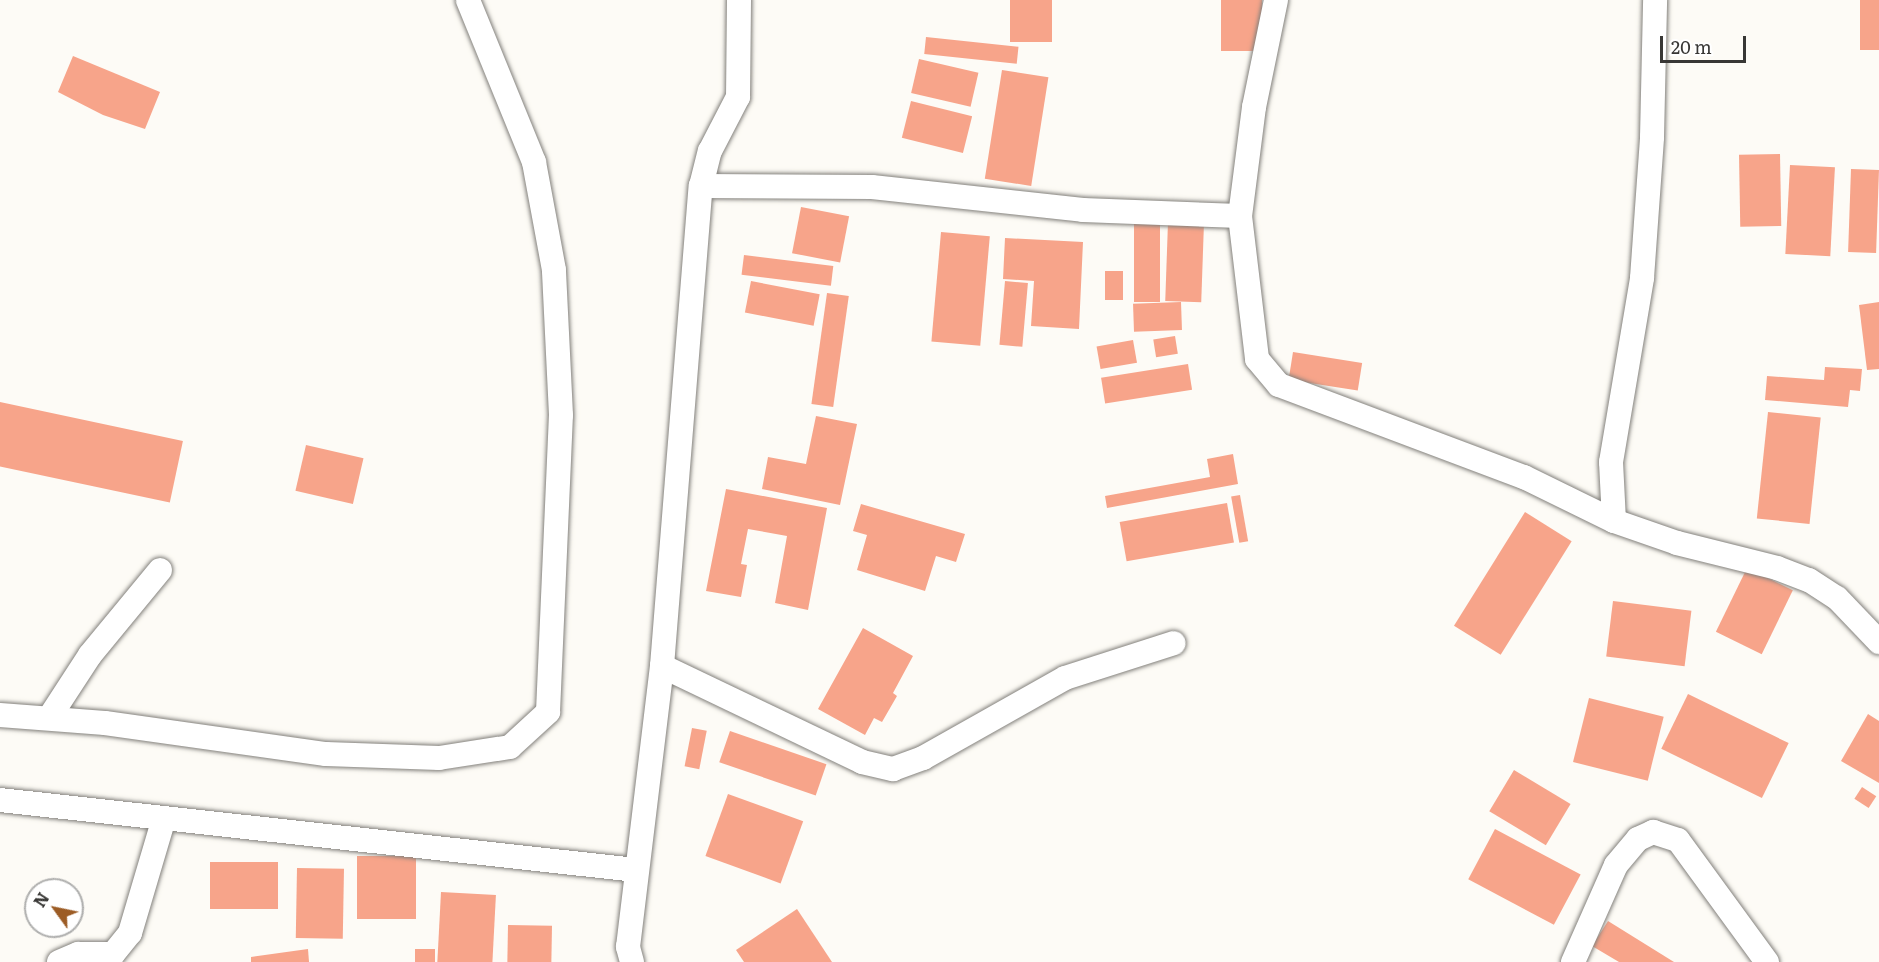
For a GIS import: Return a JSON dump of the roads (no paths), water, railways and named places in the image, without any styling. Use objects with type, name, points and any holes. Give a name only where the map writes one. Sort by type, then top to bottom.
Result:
[{"type":"street","points":[[0,715],[105,723],[326,754],[439,758],[510,747],[548,712],[561,415],[554,270],[534,162],[468,0]]},
{"type":"street","points":[[632,962],[628,947],[662,666],[701,186],[710,151],[738,97],[739,0]]},
{"type":"street","points":[[1276,0],[1254,107],[1240,216],[1257,359],[1279,385],[1524,477],[1614,521],[1677,543],[1777,568],[1809,580],[1837,598],[1879,642]]},
{"type":"street","points":[[1614,521],[1611,462],[1642,278],[1652,137],[1655,0]]},
{"type":"street","points":[[701,186],[872,187],[1083,210],[1240,216]]},
{"type":"street","points":[[49,718],[90,655],[160,570]]},
{"type":"street","points":[[662,666],[862,762],[893,770],[923,758],[1065,678],[1174,643]]},
{"type":"street","points":[[0,800],[636,870]]},
{"type":"street","points":[[59,962],[78,954],[113,954],[130,933],[164,818]]},
{"type":"street","points":[[1573,962],[1616,865],[1638,839],[1653,832],[1678,840],[1767,962]]}]
